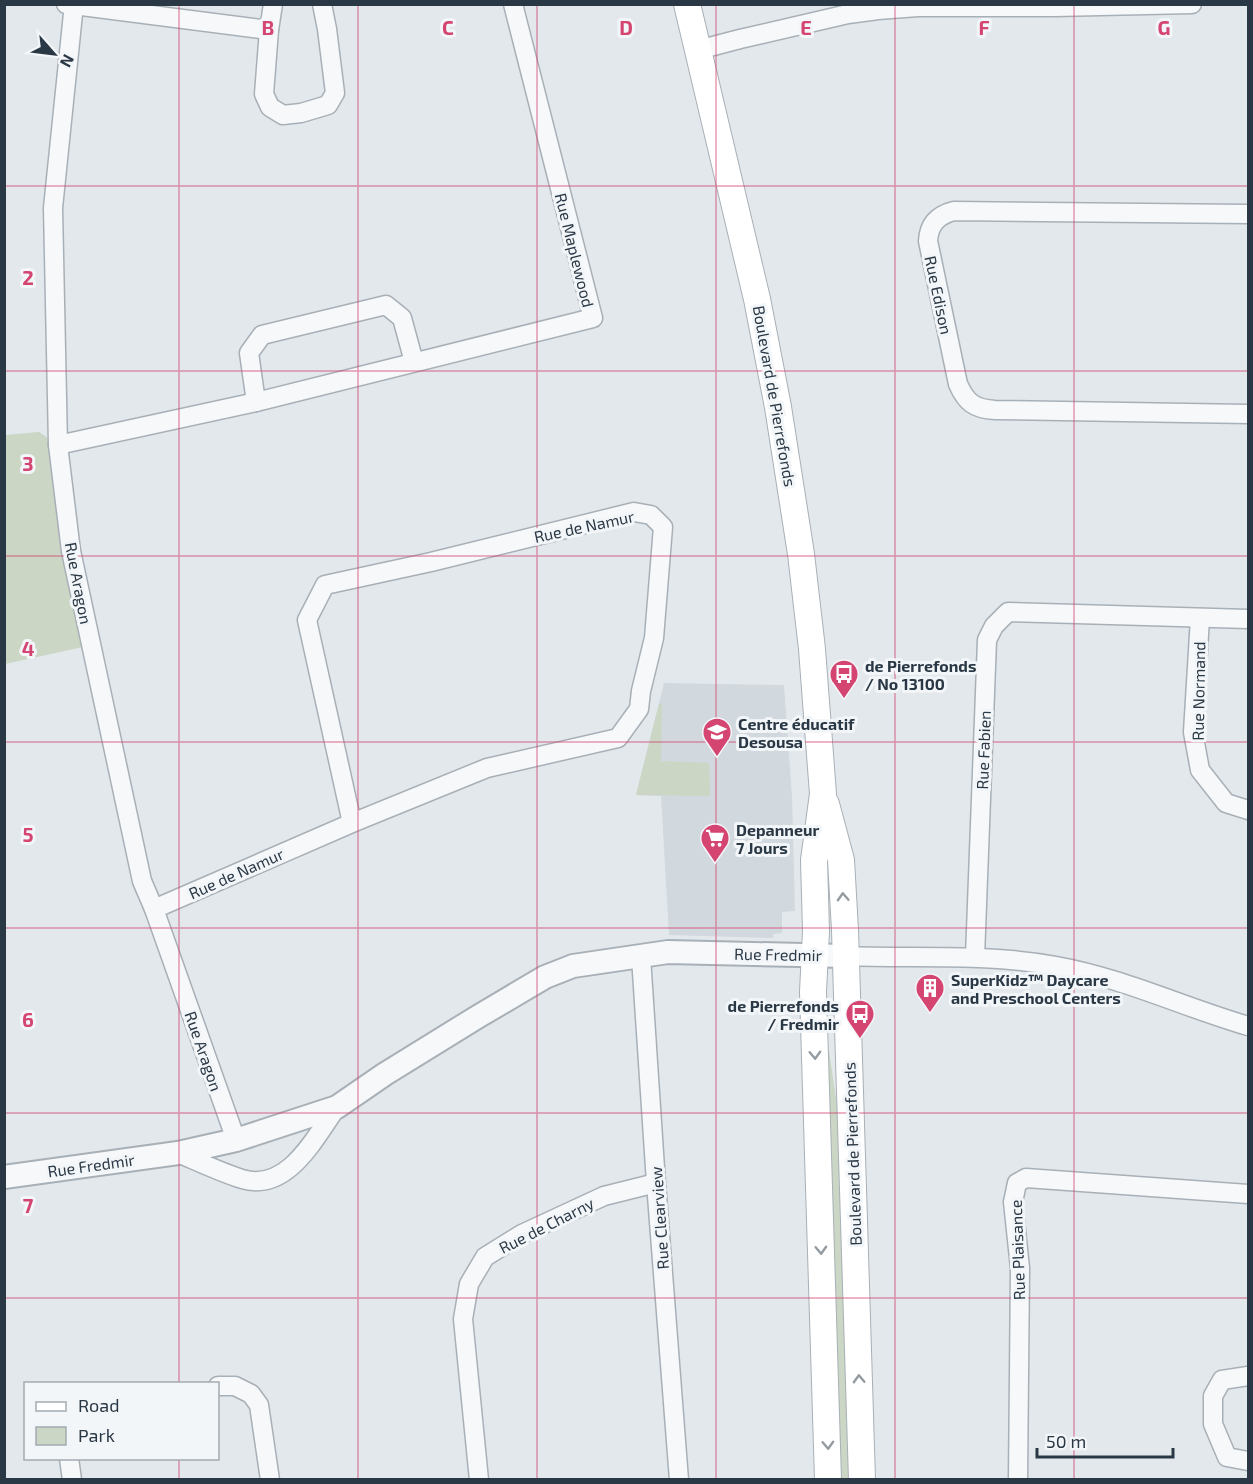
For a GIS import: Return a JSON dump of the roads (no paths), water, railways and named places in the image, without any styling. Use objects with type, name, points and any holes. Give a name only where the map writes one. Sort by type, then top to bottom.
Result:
[{"type":"main road","name":"Boulevard de Pierrefonds","points":[[687,4],[757,299],[784,442],[811,638],[823,794],[841,860],[862,1479]]},
{"type":"main road","name":"Boulevard de Pierrefonds","points":[[823,794],[814,860],[816,931],[813,1004],[828,1479]]},
{"type":"street","points":[[273,4],[264,94],[270,107],[282,115],[301,113],[328,105],[335,93],[322,4]]},
{"type":"street","name":"Rue Maplewood","points":[[58,445],[256,402],[593,318],[513,4]]},
{"type":"street","points":[[698,50],[865,8],[1109,7],[1192,4]]},
{"type":"street","points":[[71,5],[269,30]]},
{"type":"street","name":"Rue Aragon","points":[[71,5],[53,208],[58,445],[71,550],[142,881],[236,1140]]},
{"type":"street","name":"Rue Edison","points":[[1248,214],[954,211],[941,215],[928,233],[958,384],[970,403],[979,408],[994,410],[1248,414]]},
{"type":"street","points":[[256,402],[249,353],[262,335],[386,305],[402,318],[414,362]]},
{"type":"street","name":"Rue de Namur","points":[[154,909],[352,823],[487,768],[618,738],[639,709],[654,638],[663,527],[651,515],[634,512],[431,562],[325,585],[307,620],[352,823]]},
{"type":"street","name":"Rue Fabien","points":[[975,957],[987,640],[994,626],[1008,612],[1248,619]]},
{"type":"street","name":"Rue Normand","points":[[1200,618],[1193,732],[1200,770],[1226,803],[1248,810]]},
{"type":"street","name":"Rue Fredmir","points":[[4,1177],[178,1153],[236,1140],[337,1107],[384,1074],[545,977],[573,966],[668,952],[975,957],[1047,964],[1105,976],[1248,1026]]},
{"type":"street","name":"Rue Clearview","points":[[641,957],[656,1183],[680,1479]]},
{"type":"street","name":"Rue Fredmir","points":[[178,1153],[244,1180],[262,1182],[281,1175],[297,1162],[337,1107]]},
{"type":"street","name":"Rue Plaisance","points":[[1018,1479],[1020,1268],[1012,1202],[1017,1182],[1026,1178],[1248,1194]]},
{"type":"street","name":"Rue de Charny","points":[[479,1479],[463,1319],[469,1284],[485,1257],[522,1234],[604,1196],[656,1183]]},
{"type":"street","points":[[1248,1376],[1222,1380],[1213,1396],[1213,1424],[1227,1456],[1248,1461]]},
{"type":"street","points":[[219,1386],[234,1386],[243,1390],[251,1394],[259,1405],[270,1479]]},
{"type":"street","points":[[69,1460],[72,1479]]},
{"type":"place","name":"de Pierrefonds / No 13100","points":[[844,700]]},
{"type":"place","name":"Centre éducatif Desousa","points":[[717,758]]},
{"type":"place","name":"Depanneur 7 Jours","points":[[715,864]]},
{"type":"place","name":"SuperKidz™ Daycare and Preschool Centers","points":[[930,1014]]},
{"type":"place","name":"de Pierrefonds / Fredmir","points":[[860,1040]]}]
